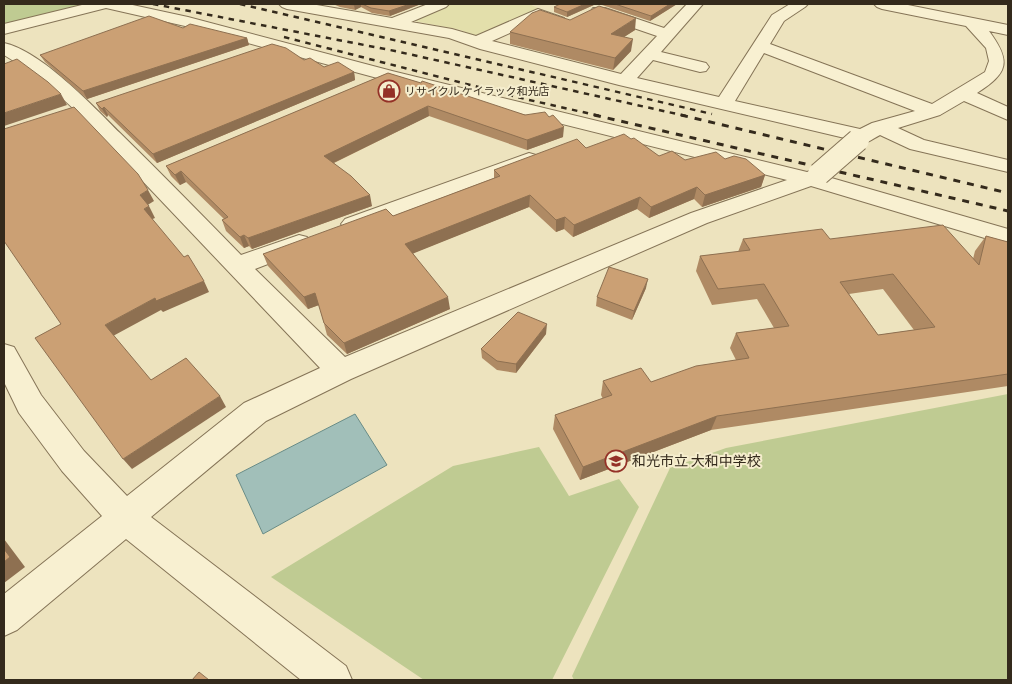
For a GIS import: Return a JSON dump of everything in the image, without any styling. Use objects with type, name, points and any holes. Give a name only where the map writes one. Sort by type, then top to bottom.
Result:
[{"type":"street","points":[[4,28],[106,4],[188,22],[387,75],[610,130],[814,177],[1008,237]]},
{"type":"street","points":[[289,4],[452,34],[624,81],[724,105],[867,134],[1008,166]]},
{"type":"street","points":[[394,22],[441,4]]},
{"type":"street","points":[[724,105],[778,18],[800,4]]},
{"type":"street","points":[[886,4],[972,24],[1008,30]]},
{"type":"street","points":[[624,81],[691,5]]},
{"type":"street","points":[[477,42],[538,14],[568,25],[597,10],[667,34]]},
{"type":"street","points":[[4,617],[255,412],[341,371],[699,218],[814,177],[867,134],[933,111],[963,94],[991,76],[997,70],[999,59],[994,48],[972,24]]},
{"type":"street","points":[[244,54],[272,45]]},
{"type":"street","points":[[760,46],[933,111]]},
{"type":"street","points":[[4,48],[32,64],[56,82],[84,108],[160,171],[237,266],[341,371]]},
{"type":"street","points":[[649,54],[700,66]]},
{"type":"street","points":[[359,86],[387,75]]},
{"type":"street","points":[[963,94],[1008,114]]},
{"type":"street","points":[[573,143],[610,130]]},
{"type":"street","points":[[237,266],[545,153]]},
{"type":"street","points":[[4,355],[30,404],[73,461],[126,518],[332,680]]},
{"type":"shaded area","points":[[449,4],[529,4],[538,8],[481,35],[472,35],[461,30],[415,21],[412,18]]},
{"type":"green space","points":[[4,4],[92,4],[4,25]]},
{"type":"green space","points":[[1008,394],[1008,680],[574,680],[572,676],[670,468],[726,448]]},
{"type":"green space","points":[[539,447],[569,496],[619,479],[639,507],[552,680],[424,680],[271,577],[453,466]]},
{"type":"water","points":[[355,414],[387,465],[263,534],[236,475]]},
{"type":"building","points":[[362,4],[410,4],[389,11],[371,8]]},
{"type":"building","points":[[560,4],[585,4],[567,12],[554,7]]},
{"type":"building","points":[[615,4],[670,4],[651,16]]},
{"type":"building","points":[[599,6],[636,18],[611,34],[633,39],[615,58],[510,32],[532,13],[540,10],[570,20]]},
{"type":"building","points":[[149,16],[183,28],[190,24],[247,38],[83,91],[40,55]]},
{"type":"building","points":[[272,44],[286,48],[304,60],[310,58],[324,67],[338,62],[354,72],[153,154],[104,107],[102,109],[96,103]]},
{"type":"building","points":[[17,59],[61,94],[4,113],[4,64]]},
{"type":"building","points":[[388,73],[421,83],[422,81],[525,115],[545,112],[549,117],[553,115],[564,127],[527,140],[428,106],[324,156],[351,176],[370,195],[248,238],[244,235],[240,237],[222,220],[228,217],[181,171],[175,175],[166,166]]},
{"type":"building","points":[[74,107],[138,174],[148,190],[140,195],[149,206],[144,209],[184,257],[188,255],[204,281],[156,301],[155,298],[105,325],[151,380],[186,358],[220,396],[123,459],[35,338],[61,324],[4,241],[4,129]]},
{"type":"building","points":[[624,134],[631,139],[634,138],[659,156],[672,151],[685,160],[716,152],[725,159],[734,156],[746,159],[765,175],[705,195],[697,187],[651,207],[640,197],[574,225],[565,217],[556,220],[530,195],[405,244],[448,297],[344,343],[324,323],[315,293],[304,297],[263,254],[386,209],[393,216],[500,176],[494,170],[577,139],[586,148]]},
{"type":"building","points":[[943,225],[979,265],[986,236],[1008,242],[1008,374],[717,416],[583,467],[555,415],[612,395],[603,381],[641,368],[651,382],[696,366],[749,358],[736,333],[789,326],[764,284],[718,289],[700,256],[750,250],[743,239],[822,229],[830,239]],"holes":[[[893,274],[935,327],[878,335],[840,282]]]},
{"type":"building","points":[[609,267],[648,279],[634,311],[597,297]]},
{"type":"building","points":[[518,312],[547,324],[516,364],[497,361],[481,349]]},
{"type":"building","points":[[4,549],[10,557],[4,562]]},
{"type":"building","points":[[199,672],[209,680],[192,680]]},
{"type":"railway","points":[[153,4],[395,51],[686,116]]},
{"type":"railway","points":[[240,4],[712,114]]},
{"type":"railway","points":[[284,37],[525,99],[600,116]]},
{"type":"railway","points":[[594,115],[1008,211]]},
{"type":"railway","points":[[681,115],[1008,193]]},
{"type":"place","name":"リサイクル ケイラック和光店","points":[[389,91]]},
{"type":"place","name":"和光市立 大和中学校","points":[[616,461]]}]
